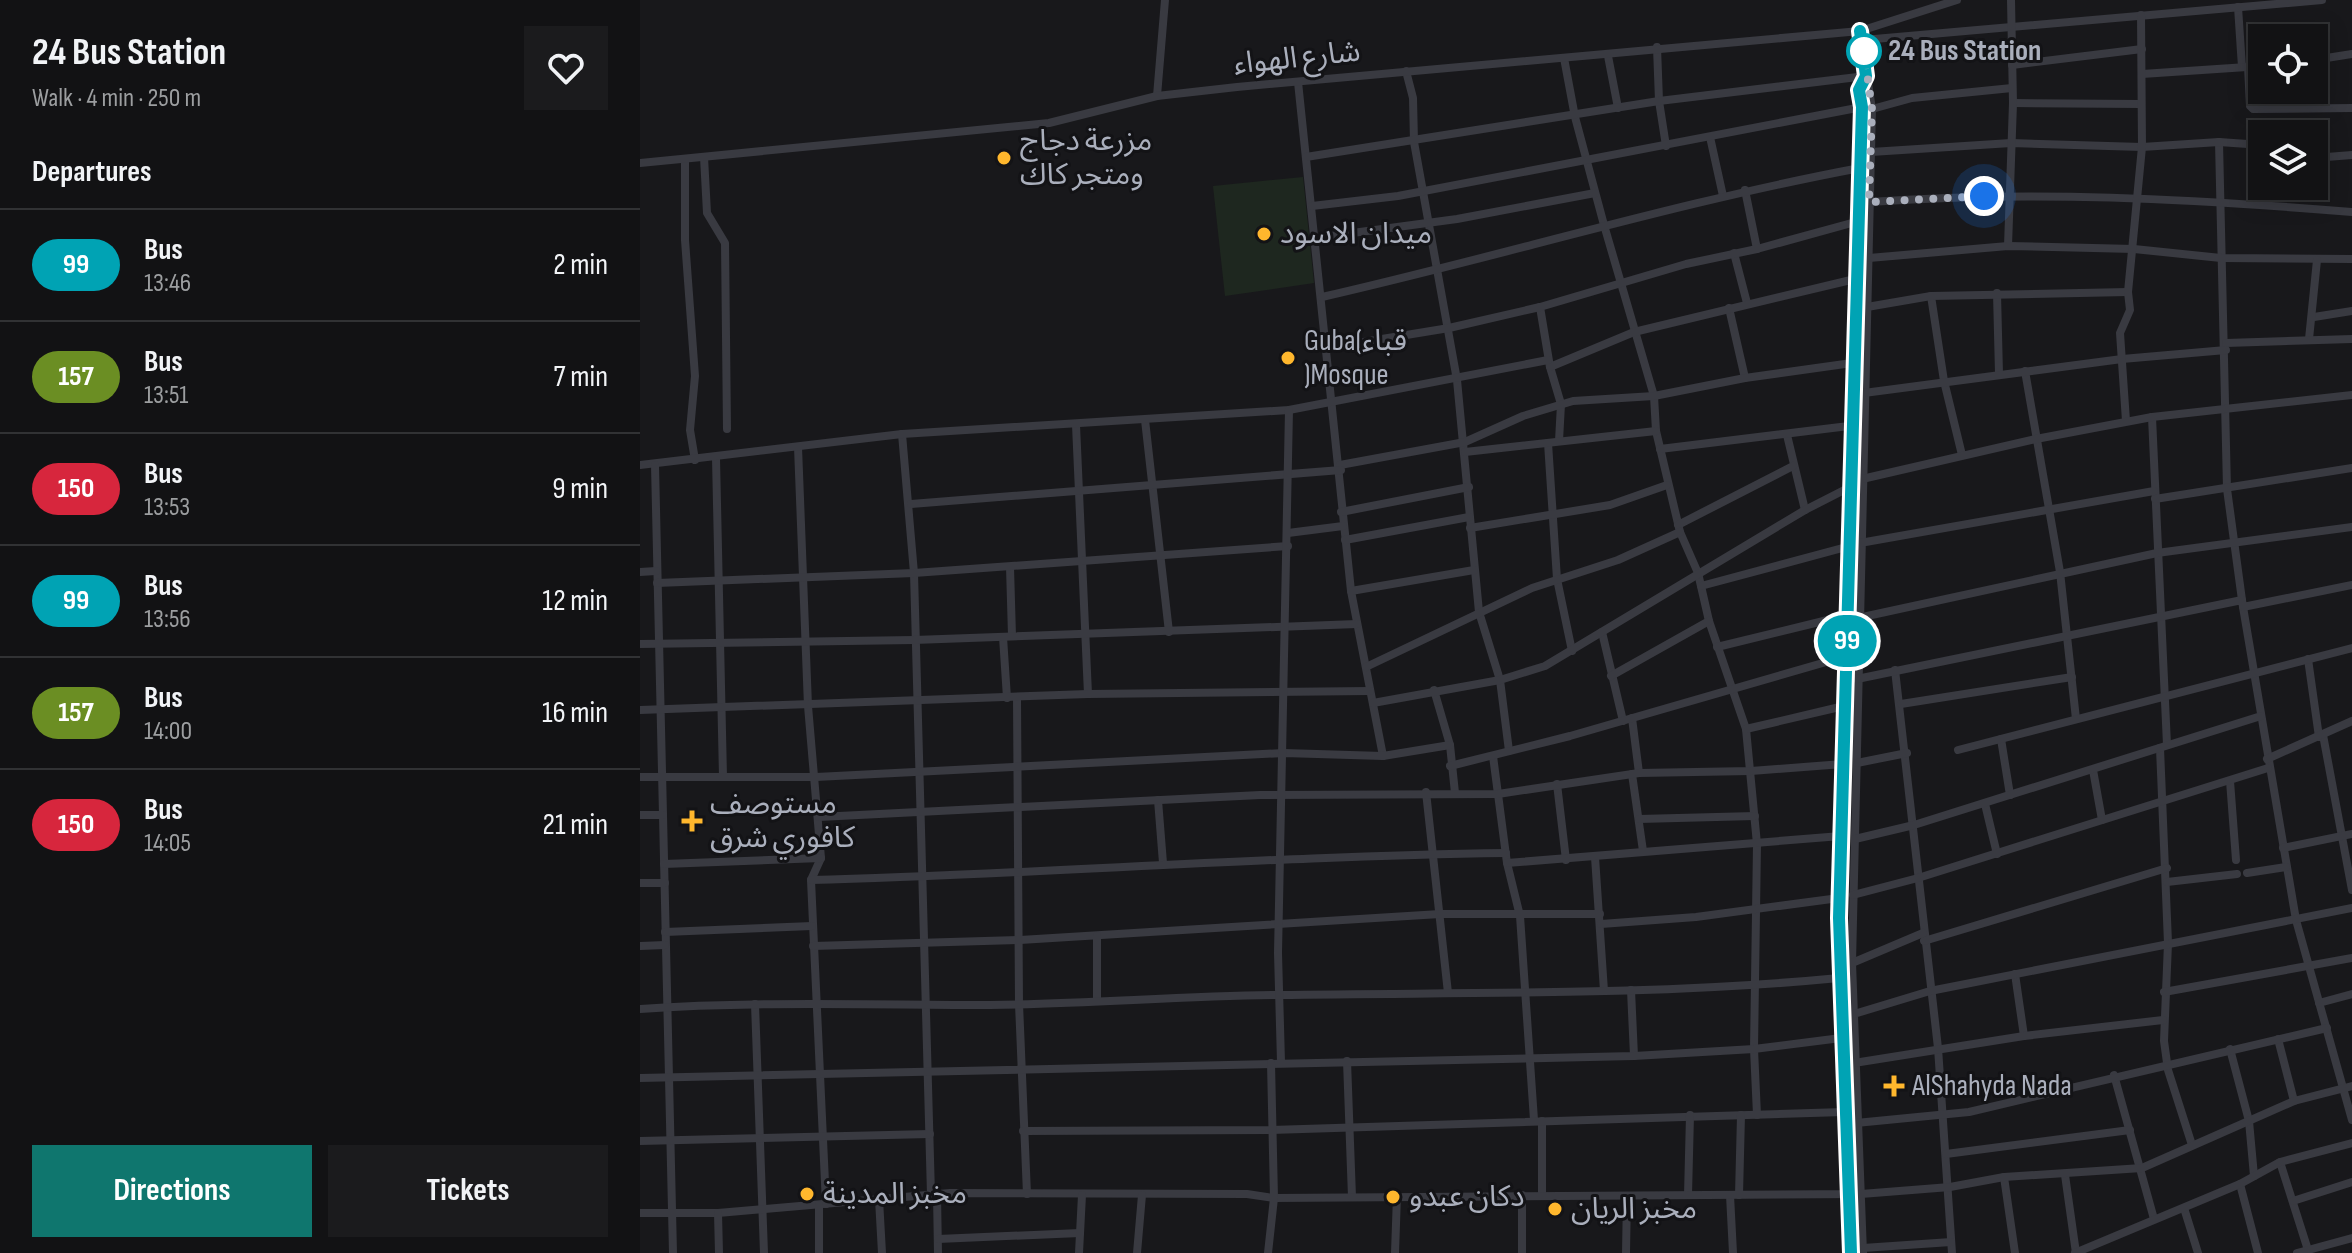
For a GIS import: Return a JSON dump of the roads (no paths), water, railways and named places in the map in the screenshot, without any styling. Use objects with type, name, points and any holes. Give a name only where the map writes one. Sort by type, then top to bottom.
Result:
[{"type":"street","points":[[1157,96],[1165,0]]},
{"type":"street","name":"شارع الهواء","points":[[640,163],[1049,123],[1157,96],[1406,71],[1608,56],[1657,47],[1861,36],[1957,0]]},
{"type":"street","points":[[2008,246],[2013,103],[2011,0]]},
{"type":"street","points":[[1851,1253],[1840,1014],[1839,898],[1850,546],[1864,393],[1869,258],[1871,152],[1867,108],[1859,90],[1866,76],[1861,36],[2012,27],[2322,0]]},
{"type":"street","points":[[2238,7],[2250,106],[2253,109],[2352,108]]},
{"type":"street","points":[[2126,421],[2120,333],[2130,310],[2128,292],[2142,147],[2141,15]]},
{"type":"street","points":[[1657,47],[1659,101],[1666,146]]},
{"type":"street","points":[[2012,65],[2142,49]]},
{"type":"street","points":[[2328,58],[2352,54]]},
{"type":"street","points":[[1608,56],[1618,108]]},
{"type":"street","points":[[1564,58],[1575,117],[1595,193],[1654,396],[1656,431],[1667,485],[1746,729],[1757,844],[1754,986],[1757,1115]]},
{"type":"street","points":[[2142,74],[2248,67]]},
{"type":"street","points":[[1406,71],[1413,98],[1414,142],[1425,189],[1457,380],[1479,612],[1500,680],[1509,751]]},
{"type":"street","points":[[1306,157],[1575,117],[1659,101],[1866,76]]},
{"type":"street","points":[[1298,82],[1341,468],[1341,512],[1351,591],[1383,756]]},
{"type":"street","points":[[1312,206],[1666,146],[1912,98],[2012,88]]},
{"type":"street","points":[[2013,103],[2141,104]]},
{"type":"street","points":[[1867,108],[1860,168],[1852,363],[1862,479],[1852,963],[1863,1250],[1951,1242]]},
{"type":"street","points":[[1710,137],[1723,196]]},
{"type":"street","points":[[1871,152],[2011,143],[2142,147],[2219,142],[2248,144]]},
{"type":"street","points":[[2219,142],[2226,347],[2224,408],[2232,541],[2296,920],[2347,1087],[2352,1120]]},
{"type":"street","points":[[2328,157],[2352,155]]},
{"type":"street","points":[[704,157],[708,216],[725,243],[727,429]]},
{"type":"street","points":[[685,159],[684,237],[695,376],[690,430],[695,460]]},
{"type":"street","points":[[1322,297],[1438,271],[1745,190],[1860,168]]},
{"type":"street","points":[[1745,190],[1757,249]]},
{"type":"street","points":[[1315,238],[1429,223],[1595,193]]},
{"type":"street","points":[[1869,202],[2011,196],[2136,198],[2352,212]]},
{"type":"street","points":[[1327,348],[1449,328],[1540,307],[1621,282],[1859,221]]},
{"type":"street","points":[[1869,258],[2008,246],[2134,249],[2221,258],[2352,259]]},
{"type":"street","points":[[1734,253],[1747,303]]},
{"type":"street","points":[[2309,339],[2314,317],[2317,260]]},
{"type":"street","points":[[640,465],[902,434],[1076,425],[1333,404],[1549,363],[1634,332],[1855,279]]},
{"type":"street","points":[[1867,307],[1931,296],[2128,292]]},
{"type":"street","points":[[1997,293],[1999,374]]},
{"type":"street","points":[[1931,296],[1944,381],[1962,455]]},
{"type":"street","points":[[1540,307],[1549,363],[1561,404],[1559,441]]},
{"type":"street","points":[[1729,308],[1745,378]]},
{"type":"street","points":[[2314,317],[2352,311]]},
{"type":"street","points":[[1864,393],[2226,347],[2309,339],[2337,342],[2352,339]]},
{"type":"street","points":[[911,504],[1153,487],[1341,468],[1465,442],[1523,416],[1561,404],[1654,396],[1745,378],[1852,363]]},
{"type":"street","points":[[2025,371],[2060,572],[2076,719]]},
{"type":"street","points":[[1862,479],[2126,421],[2352,395]]},
{"type":"street","points":[[1281,1062],[1279,925],[1286,689],[1289,410]]},
{"type":"street","points":[[2152,417],[2164,697],[2168,943],[2163,1020],[2166,1064],[2192,1145]]},
{"type":"street","points":[[1145,420],[1169,632]]},
{"type":"street","points":[[1076,425],[1088,694]]},
{"type":"street","points":[[1660,449],[1859,425]]},
{"type":"street","points":[[1465,452],[1656,431]]},
{"type":"street","points":[[902,434],[911,504],[922,943],[938,1253]]},
{"type":"street","points":[[1787,435],[1805,510]]},
{"type":"street","points":[[1548,443],[1557,579],[1572,651]]},
{"type":"street","points":[[798,447],[808,706],[821,858],[811,880],[823,1204],[819,1253]]},
{"type":"street","points":[[716,458],[723,777]]},
{"type":"street","points":[[655,465],[668,1140],[673,1253]]},
{"type":"street","points":[[1366,667],[1479,612],[1557,579],[1626,558],[1793,466]]},
{"type":"street","points":[[1860,543],[2049,507],[2227,489],[2352,468]]},
{"type":"street","points":[[1470,528],[1610,505],[1667,485]]},
{"type":"street","points":[[1373,703],[1500,680],[1545,666],[1805,510],[1854,485]]},
{"type":"street","points":[[1341,512],[1469,487]]},
{"type":"street","points":[[1345,540],[1469,517]]},
{"type":"street","points":[[1288,533],[1343,526]]},
{"type":"street","points":[[1858,618],[2157,553],[2352,527]]},
{"type":"street","points":[[657,583],[914,573],[1288,546]]},
{"type":"street","points":[[1701,586],[1850,546]]},
{"type":"street","points":[[1010,567],[1008,636],[1020,765],[1020,1068],[1027,1194]]},
{"type":"street","points":[[1351,591],[1474,570]]},
{"type":"street","points":[[640,572],[656,571]]},
{"type":"street","points":[[1857,679],[2160,617],[2352,585]]},
{"type":"street","points":[[1717,647],[1848,615]]},
{"type":"street","points":[[1611,676],[1709,621]]},
{"type":"street","points":[[640,644],[914,640],[1287,629],[1357,624]]},
{"type":"street","points":[[1602,632],[1611,676],[1628,720],[1643,851]]},
{"type":"street","points":[[1958,750],[2352,648]]},
{"type":"street","points":[[1450,766],[1628,720],[1847,656]]},
{"type":"street","points":[[2308,659],[2321,736],[2348,835],[2352,890]]},
{"type":"street","points":[[1895,670],[1907,753],[1923,937],[1938,1048],[1941,1116],[1950,1187],[1952,1253]]},
{"type":"street","points":[[1901,704],[2072,677]]},
{"type":"street","points":[[640,710],[1088,694],[1286,689],[1370,691]]},
{"type":"street","points":[[1434,690],[1450,745],[1455,793]]},
{"type":"street","points":[[1746,729],[1844,706]]},
{"type":"street","points":[[1855,839],[1985,804],[2261,716]]},
{"type":"street","points":[[1853,895],[1918,878],[2230,781],[2352,721]]},
{"type":"street","points":[[1843,731],[1857,733]]},
{"type":"street","points":[[2001,739],[2010,795]]},
{"type":"street","points":[[640,777],[816,777],[1284,753],[1383,756],[1450,745]]},
{"type":"street","points":[[1857,763],[1907,753]]},
{"type":"street","points":[[1493,756],[1506,858],[1520,916],[1542,1194]]},
{"type":"street","points":[[819,817],[1283,794],[1498,794],[1636,773],[1751,771],[1843,764]]},
{"type":"street","points":[[2093,770],[2102,820]]},
{"type":"street","points":[[2230,781],[2236,860]]},
{"type":"street","points":[[1557,784],[1566,860]]},
{"type":"street","points":[[1426,792],[1448,993]]},
{"type":"street","points":[[1158,800],[1163,863]]},
{"type":"street","points":[[1985,804],[1997,854]]},
{"type":"street","points":[[640,815],[663,815]]},
{"type":"street","points":[[1639,819],[1755,816]]},
{"type":"street","points":[[2283,848],[2348,835]]},
{"type":"street","points":[[811,880],[922,878],[1163,863],[1434,854],[1566,860],[1841,836]]},
{"type":"street","points":[[1595,857],[1604,991]]},
{"type":"street","points":[[664,864],[821,858]]},
{"type":"street","points":[[2247,873],[2286,867]]},
{"type":"street","points":[[1852,963],[1923,937],[2167,868]]},
{"type":"street","points":[[2167,882],[2237,874]]},
{"type":"street","points":[[640,883],[665,883]]},
{"type":"street","points":[[1601,924],[1755,911],[1839,898]]},
{"type":"street","points":[[1840,1014],[1854,1014],[1930,991],[2352,908]]},
{"type":"street","points":[[813,946],[1020,940],[1440,914],[1600,914]]},
{"type":"street","points":[[665,932],[812,926]]},
{"type":"street","points":[[1097,936],[1097,1001]]},
{"type":"street","points":[[640,946],[665,945]]},
{"type":"street","points":[[2164,992],[2352,958]]},
{"type":"street","points":[[2015,974],[2024,1036]]},
{"type":"street","points":[[640,1009],[755,1004],[1019,1004],[1280,995],[1524,995],[1754,986],[1839,978]]},
{"type":"street","points":[[1631,990],[1634,1056]]},
{"type":"street","points":[[2319,1003],[2352,994]]},
{"type":"street","points":[[755,1004],[764,1253]]},
{"type":"street","points":[[1854,1063],[2024,1036],[2163,1020]]},
{"type":"street","points":[[1856,1123],[1941,1116],[2327,1028]]},
{"type":"street","points":[[640,1078],[817,1071],[1634,1056],[1754,1049],[1841,1038]]},
{"type":"street","points":[[2278,1039],[2294,1101]]},
{"type":"street","points":[[2230,1049],[2249,1121],[2254,1176]]},
{"type":"street","points":[[1347,1061],[1352,1197]]},
{"type":"street","points":[[1268,1253],[1274,1198],[1271,1063]]},
{"type":"street","points":[[2114,1075],[2154,1219]]},
{"type":"street","points":[[640,1213],[718,1213],[934,1194],[1247,1194],[1274,1198],[1861,1194],[1950,1187],[2004,1177],[2142,1168],[2294,1101],[2347,1087]]},
{"type":"street","points":[[1023,1131],[1271,1130],[1844,1112]]},
{"type":"street","points":[[1688,1195],[1690,1115]]},
{"type":"street","points":[[1733,1253],[1741,1115]]},
{"type":"street","points":[[1946,1154],[2130,1130]]},
{"type":"street","points":[[640,1141],[930,1134]]},
{"type":"street","points":[[2065,1175],[2075,1253],[2240,1184],[2280,1162],[2352,1143]]},
{"type":"street","points":[[2280,1162],[2308,1250]]},
{"type":"street","points":[[2004,1177],[2015,1253]]},
{"type":"street","points":[[2293,1201],[2352,1182]]},
{"type":"street","points":[[2240,1184],[2258,1253]]},
{"type":"street","points":[[1079,1253],[1082,1195]]},
{"type":"street","points":[[1137,1253],[1142,1195]]},
{"type":"street","points":[[1395,1253],[1397,1195]]},
{"type":"street","points":[[1522,1195],[1522,1253]]},
{"type":"street","points":[[1626,1253],[1627,1196]]},
{"type":"street","points":[[879,1199],[882,1253]]},
{"type":"street","points":[[2184,1208],[2198,1253]]},
{"type":"street","points":[[718,1213],[719,1253]]},
{"type":"street","points":[[938,1239],[1080,1233]]},
{"type":"street","points":[[2297,1253],[2325,1248],[2352,1238]]},
{"type":"place","name":"24 Bus Station","points":[[1864,51]]},
{"type":"place","name":"مزرعة دجاج ومتجر كاك","points":[[1004,158]]},
{"type":"place","name":"ميدان الاسود","points":[[1264,234]]},
{"type":"place","name":"Guba(قباء )Mosque","points":[[1288,358]]},
{"type":"place","name":"مستوصف كافوري شرق","points":[[692,821]]},
{"type":"place","name":"AlShahyda Nada","points":[[1894,1086]]},
{"type":"place","name":"مخبز المدينة","points":[[807,1194]]},
{"type":"place","name":"دكان عبدو","points":[[1393,1197]]},
{"type":"place","name":"مخبز الريان","points":[[1555,1209]]}]
